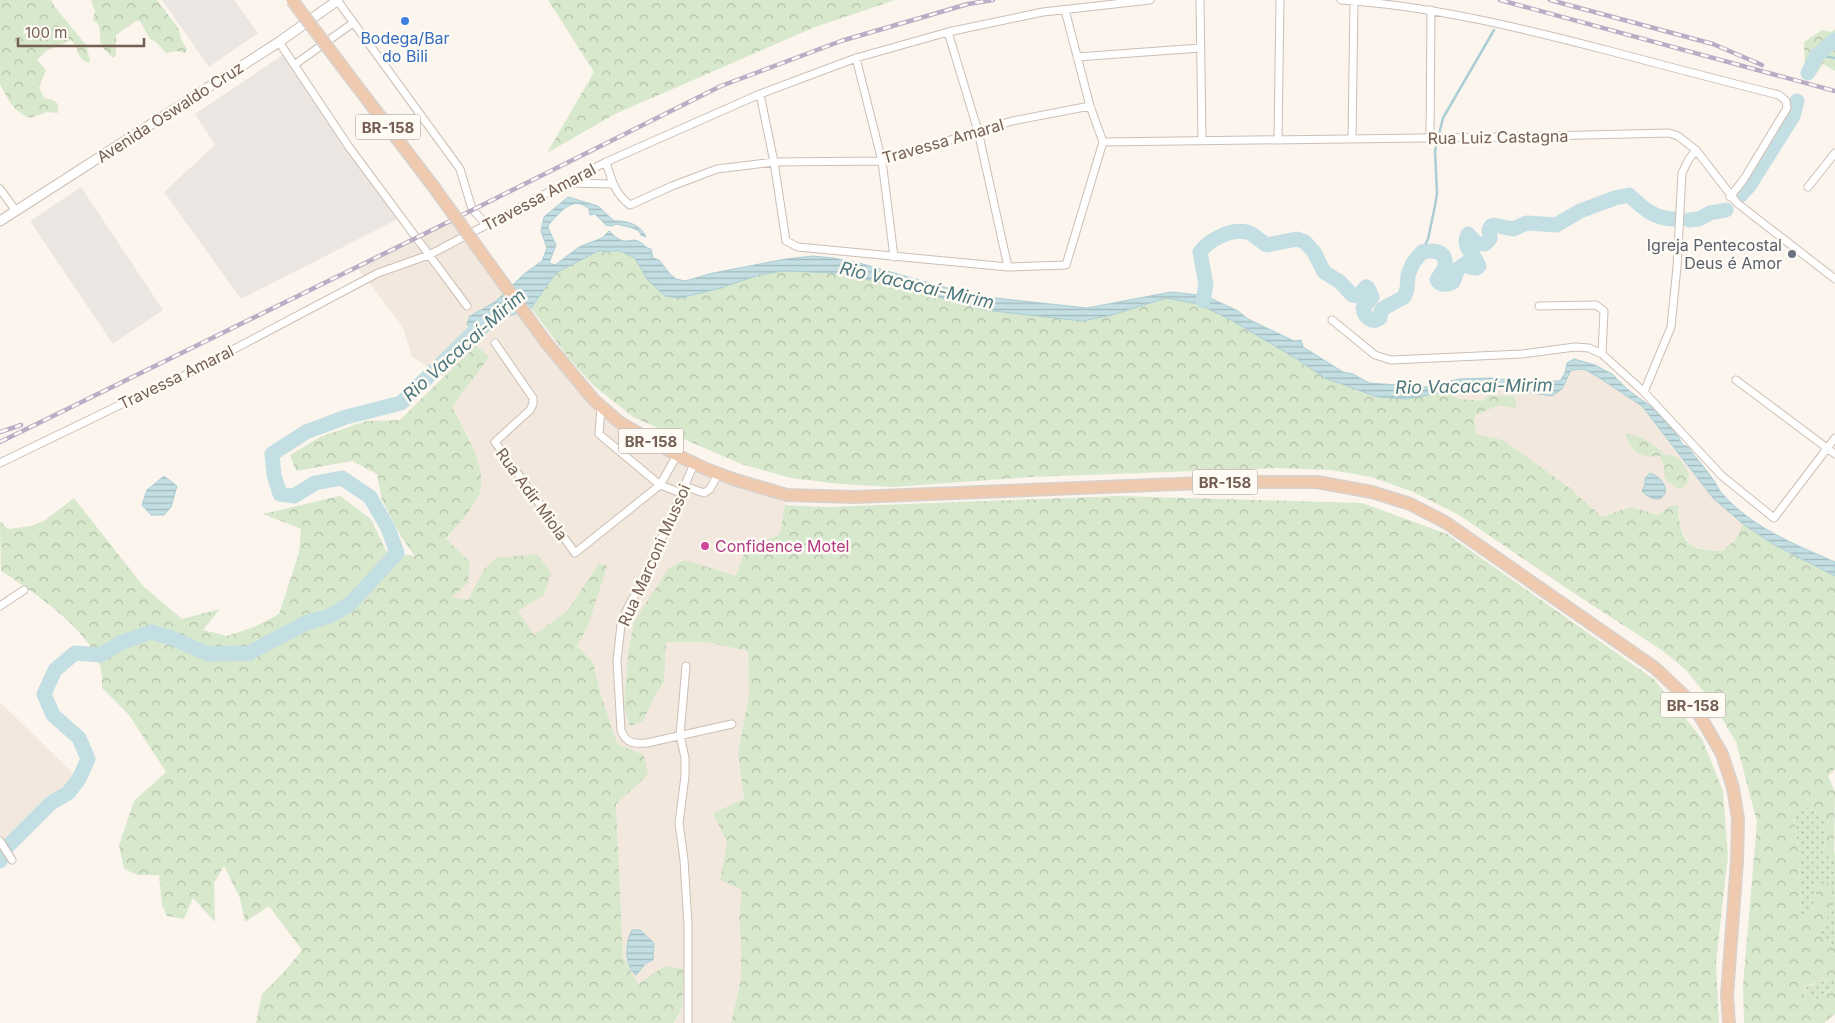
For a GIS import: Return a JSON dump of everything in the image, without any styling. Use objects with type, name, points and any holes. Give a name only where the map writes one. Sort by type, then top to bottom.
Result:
[{"type":"highway","name":"BR-158","points":[[292,0],[433,186],[544,341],[572,375],[601,407],[619,422],[694,464],[718,474],[788,495],[855,497],[1227,482],[1317,482],[1372,492],[1428,512],[1445,522],[1655,668],[1689,700],[1703,721],[1722,754],[1733,788],[1738,819],[1737,861],[1727,995],[1729,1023]]},
{"type":"street","points":[[338,0],[460,169],[472,209],[487,225]]},
{"type":"street","name":"Avenida Oswaldo Cruz","points":[[0,221],[279,42],[338,0]]},
{"type":"street","points":[[606,162],[760,94],[856,58],[948,32],[1043,12],[1150,0]]},
{"type":"street","points":[[1200,0],[1202,140]]},
{"type":"street","points":[[1278,140],[1280,0]]},
{"type":"street","points":[[1341,0],[1431,10],[1558,38],[1783,98],[1786,101],[1787,108],[1744,179],[1730,197]]},
{"type":"street","points":[[1352,139],[1354,1]]},
{"type":"street","points":[[760,94],[774,162],[786,241],[792,245],[894,257],[1008,267],[1066,265],[1103,142],[1090,106],[1065,10]]},
{"type":"street","points":[[1430,138],[1431,10]]},
{"type":"street","points":[[294,65],[353,23]]},
{"type":"street","points":[[948,32],[978,131],[1008,267]]},
{"type":"street","points":[[279,42],[349,147],[467,306]]},
{"type":"street","points":[[1077,56],[1200,48]]},
{"type":"street","points":[[856,58],[882,161],[894,257]]},
{"type":"street","name":"Travessa Amaral","points":[[0,462],[124,402],[168,384],[378,272],[429,256],[606,162],[613,184],[622,198],[630,205],[717,169],[774,162],[882,161],[1012,121],[1090,106]]},
{"type":"street","name":"Rua Luiz Castagna","points":[[1103,142],[1669,133],[1678,136],[1696,150],[1730,197],[1835,279]]},
{"type":"street","points":[[1644,392],[1670,327],[1677,267],[1682,174],[1689,158],[1696,150]]},
{"type":"street","points":[[1808,187],[1835,153]]},
{"type":"street","points":[[566,183],[613,184]]},
{"type":"street","points":[[0,188],[16,211]]},
{"type":"street","points":[[1539,306],[1596,305],[1602,307],[1604,311],[1602,354]]},
{"type":"street","points":[[1332,320],[1375,355],[1391,360],[1522,354],[1589,348],[1602,354],[1644,392],[1722,476],[1774,518],[1835,438]]},
{"type":"street","name":"Rua Adir Miola","points":[[495,343],[534,398],[530,410],[495,442],[575,552],[660,484]]},
{"type":"street","points":[[1736,380],[1835,454]]},
{"type":"street","points":[[601,407],[599,434],[660,484],[704,493],[710,489],[718,474]]},
{"type":"street","points":[[660,484],[677,455]]},
{"type":"street","name":"Rua Marconi Mussoi","points":[[694,464],[645,577],[628,607],[621,625],[618,661],[621,730],[624,737],[633,744],[647,743],[732,724]]},
{"type":"street","points":[[0,606],[24,590]]},
{"type":"street","points":[[686,666],[680,735],[685,758],[679,823],[684,860],[688,925],[688,1023]]},
{"type":"street","points":[[0,841],[12,860]]},
{"type":"shaded area","points":[[162,0],[234,0],[258,33],[209,67]]},
{"type":"shaded area","points":[[284,54],[354,159],[398,219],[241,299],[164,192],[215,145],[195,114]]},
{"type":"shaded area","points":[[81,187],[163,310],[113,344],[30,221]]},
{"type":"shaded area","points":[[453,219],[601,407],[677,455],[787,495],[780,535],[745,550],[736,577],[685,561],[634,621],[628,653],[624,706],[643,721],[664,682],[666,642],[705,642],[748,651],[749,694],[738,754],[744,799],[714,813],[727,843],[720,880],[742,889],[739,919],[741,979],[731,1023],[675,1023],[682,1008],[665,966],[638,985],[623,957],[616,804],[644,755],[617,745],[593,662],[577,646],[588,626],[599,563],[567,611],[533,636],[518,611],[484,569],[468,600],[451,597],[446,540],[479,497],[471,440],[452,407],[489,357],[476,345],[443,376],[412,357],[403,327],[356,266]]},
{"type":"shaded area","points":[[1584,369],[1642,406],[1713,498],[1743,524],[1736,539],[1723,551],[1703,549],[1691,545],[1683,533],[1679,522],[1678,505],[1669,506],[1658,515],[1631,507],[1602,518],[1567,486],[1503,440],[1476,434],[1474,416],[1514,397],[1488,395],[1483,401],[1459,399],[1446,392],[1499,388],[1552,396],[1562,389],[1571,370]]},
{"type":"shaded area","points":[[0,702],[79,779],[68,793],[51,803],[5,849],[0,861]]},
{"type":"green space","points":[[0,0],[51,0],[86,45],[89,63],[82,59],[71,40],[46,51],[37,60],[46,70],[39,87],[44,98],[53,100],[58,104],[58,113],[47,112],[30,118],[24,115],[11,104],[0,84]]},
{"type":"green space","points":[[91,0],[157,0],[178,28],[181,39],[187,49],[185,53],[177,51],[166,53],[156,42],[150,39],[140,21],[136,21],[116,35],[116,55],[113,58],[101,46],[99,25],[93,20],[95,11]]},
{"type":"green space","points":[[548,0],[895,0],[815,27],[615,114],[547,153],[594,72]]},
{"type":"green space","points":[[1835,29],[1835,71],[1823,64],[1817,73],[1810,73],[1805,69],[1804,42],[1822,30],[1832,32]]},
{"type":"green space","points":[[598,251],[620,251],[635,258],[647,279],[680,298],[717,289],[759,275],[783,271],[838,273],[914,290],[985,310],[1112,315],[1166,298],[1199,304],[1231,320],[1325,378],[1378,397],[1407,399],[1446,392],[1459,399],[1483,401],[1488,395],[1514,396],[1517,409],[1499,405],[1474,416],[1476,434],[1503,440],[1567,486],[1602,517],[1631,507],[1658,515],[1669,506],[1678,505],[1682,532],[1687,541],[1694,547],[1723,551],[1736,539],[1743,524],[1773,544],[1835,576],[1835,769],[1828,776],[1835,792],[1834,858],[1823,855],[1829,818],[1806,807],[1793,810],[1799,853],[1801,918],[1816,905],[1816,887],[1828,882],[1835,901],[1819,935],[1827,944],[1835,944],[1835,975],[1830,979],[1805,986],[1804,996],[1816,1000],[1835,986],[1835,1014],[1824,1023],[1744,1023],[1743,985],[1757,822],[1736,742],[1714,705],[1687,671],[1663,651],[1459,515],[1413,492],[1371,477],[1331,470],[1277,468],[1031,477],[893,487],[840,484],[791,478],[741,464],[633,417],[594,386],[568,357],[531,308],[556,273]]},
{"type":"green space","points":[[476,345],[489,357],[452,407],[475,452],[481,477],[481,489],[474,504],[446,539],[470,562],[468,583],[452,597],[468,600],[484,569],[497,558],[537,554],[551,573],[544,595],[518,611],[534,635],[567,611],[599,563],[607,566],[588,626],[577,646],[593,662],[601,695],[617,744],[644,755],[648,775],[616,804],[623,957],[638,984],[665,966],[684,969],[682,1008],[674,1023],[256,1023],[262,994],[302,950],[269,906],[245,922],[240,898],[224,866],[214,883],[215,922],[193,898],[184,919],[167,916],[162,905],[159,875],[138,875],[124,869],[119,845],[134,801],[166,772],[129,715],[102,688],[100,665],[83,637],[58,612],[1,571],[0,521],[8,529],[31,526],[44,521],[74,498],[143,586],[182,619],[220,609],[203,630],[227,636],[254,627],[279,614],[299,553],[301,529],[263,514],[340,496],[371,519],[386,551],[415,556],[402,538],[382,500],[377,474],[352,461],[296,471],[290,455],[320,437],[366,421],[400,420]]},
{"type":"green space","points":[[1627,434],[1643,438],[1665,455],[1674,456],[1680,460],[1689,474],[1687,484],[1679,489],[1667,481],[1660,456],[1639,454],[1629,443],[1626,437]]},
{"type":"green space","points":[[1119,496],[1362,503],[1447,534],[1655,680],[1702,739],[1723,791],[1728,855],[1716,963],[1719,1023],[731,1023],[741,979],[739,919],[742,890],[720,880],[727,843],[713,813],[744,799],[738,754],[749,694],[748,651],[705,642],[666,642],[664,682],[643,721],[630,726],[624,706],[628,653],[634,621],[669,568],[685,560],[736,576],[745,550],[780,534],[785,505],[827,507]]},
{"type":"green space","points":[[1806,807],[1829,818],[1823,854],[1833,858],[1835,852],[1835,901],[1816,905],[1801,919],[1799,853],[1793,809]]},
{"type":"green space","points":[[1835,901],[1835,944],[1827,944],[1819,935]]},
{"type":"green space","points":[[1835,975],[1835,986],[1816,1000],[1804,996],[1805,987],[1830,979]]},
{"type":"water","name":"Rio Vacacaí-Mirim","points":[[568,197],[598,206],[614,221],[629,222],[637,226],[646,237],[641,235],[639,231],[631,228],[616,224],[612,226],[606,225],[595,214],[590,215],[589,209],[583,205],[578,203],[572,204],[562,210],[549,224],[548,228],[556,245],[549,263],[555,265],[579,247],[602,238],[609,231],[616,238],[626,241],[636,240],[651,249],[653,258],[659,260],[670,274],[676,279],[685,281],[713,273],[786,259],[813,256],[859,263],[965,293],[986,297],[1087,308],[1171,292],[1199,295],[1204,291],[1208,297],[1238,311],[1248,319],[1294,341],[1301,340],[1303,347],[1343,372],[1353,374],[1369,383],[1426,387],[1459,379],[1490,378],[1538,384],[1548,381],[1560,381],[1565,373],[1567,363],[1574,359],[1595,365],[1612,374],[1627,389],[1654,409],[1678,436],[1682,444],[1688,447],[1720,491],[1732,504],[1759,525],[1773,533],[1835,562],[1835,576],[1773,544],[1743,524],[1713,498],[1642,406],[1584,369],[1571,370],[1562,389],[1552,396],[1499,388],[1454,390],[1407,399],[1378,397],[1325,378],[1231,320],[1199,304],[1166,298],[1112,315],[1082,321],[985,310],[914,290],[838,273],[783,271],[759,275],[717,289],[680,298],[665,296],[647,279],[635,258],[620,251],[598,251],[556,273],[531,308],[507,317],[479,338],[467,324],[470,316],[495,302],[524,274],[542,261],[547,248],[541,231],[544,217]]},
{"type":"water","points":[[1650,473],[1659,478],[1664,484],[1664,494],[1661,498],[1650,497],[1642,491],[1645,485],[1645,478]]},
{"type":"water","points":[[164,476],[177,486],[171,507],[164,515],[151,515],[142,505],[147,490]]},
{"type":"water","points":[[632,930],[640,930],[654,943],[653,960],[646,963],[636,975],[629,966],[627,954],[628,941]]},
{"type":"waterway","points":[[1420,255],[1428,239],[1435,206],[1437,193],[1435,151],[1443,118],[1494,30]]},
{"type":"waterway","points":[[1808,73],[1817,55],[1835,40]]},
{"type":"waterway","points":[[1817,55],[1835,58]]},
{"type":"waterway","points":[[1740,196],[1749,186],[1793,116],[1797,101]]},
{"type":"waterway","points":[[1203,301],[1206,285],[1200,252],[1209,243],[1227,233],[1247,232],[1267,245],[1297,239],[1305,242],[1314,252],[1324,272],[1340,282],[1352,295],[1358,296],[1366,287],[1368,288],[1372,297],[1363,308],[1369,319],[1377,320],[1380,318],[1382,309],[1404,297],[1407,289],[1408,275],[1413,263],[1422,252],[1435,251],[1442,254],[1445,266],[1437,280],[1442,284],[1453,282],[1458,269],[1466,263],[1470,267],[1477,268],[1479,266],[1467,247],[1466,239],[1468,234],[1477,244],[1485,244],[1490,239],[1489,230],[1491,226],[1513,229],[1527,223],[1556,225],[1580,211],[1629,195],[1654,214],[1673,219]]},
{"type":"waterway","points":[[1689,220],[1699,219],[1710,213],[1726,210]]},
{"type":"waterway","name":"Rio Vacacaí-Mirim","points":[[0,861],[5,849],[51,803],[68,793],[79,779],[88,759],[79,738],[53,715],[44,694],[55,670],[75,653],[101,655],[120,643],[151,632],[172,638],[208,654],[249,653],[308,622],[330,616],[351,603],[397,553],[388,528],[370,497],[342,478],[315,483],[294,496],[280,494],[274,475],[272,454],[306,432],[346,417],[401,403],[474,332],[489,320]]},
{"type":"railway","points":[[0,442],[721,86],[841,41],[968,4],[993,0]]},
{"type":"railway","points":[[1500,0],[1835,91]]},
{"type":"railway","points":[[1550,0],[1713,44],[1762,65]]},
{"type":"railway","points":[[0,432],[21,425]]},
{"type":"place","name":"Bodega/Bar do Bili","points":[[405,21]]},
{"type":"place","name":"Igreja Pentecostal Deus é Amor","points":[[1792,254]]},
{"type":"place","name":"Confidence Motel","points":[[705,546]]}]
